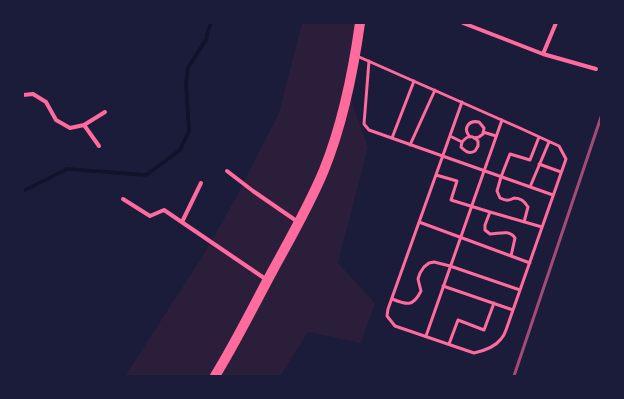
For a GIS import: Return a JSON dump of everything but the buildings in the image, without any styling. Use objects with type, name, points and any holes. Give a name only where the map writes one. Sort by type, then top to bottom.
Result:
[{"type":"highway","points":[[215,376],[299,222],[324,170],[337,132],[348,92],[356,55],[360,23]]},
{"type":"street","points":[[463,23],[543,54],[596,69]]},
{"type":"street","points":[[543,54],[556,23]]},
{"type":"street","points":[[23,95],[33,94],[46,102],[56,120],[70,128],[84,125],[105,112]]},
{"type":"street","points":[[84,125],[99,146]]},
{"type":"street","points":[[227,171],[253,191],[299,222]]},
{"type":"street","points":[[182,222],[201,183]]},
{"type":"street","points":[[123,199],[150,216],[164,210],[268,280]]},
{"type":"lane","points":[[356,55],[462,102],[559,146],[566,159],[506,330],[501,340],[491,347],[474,353],[395,326],[388,316],[388,309],[462,102]]},
{"type":"lane","points":[[369,61],[364,124],[369,130],[553,196]]},
{"type":"lane","points":[[392,138],[414,81]]},
{"type":"lane","points":[[410,145],[435,90]]},
{"type":"lane","points":[[426,336],[502,120]]},
{"type":"lane","points":[[484,132],[481,136],[472,137],[466,138],[462,142],[461,147],[465,151],[472,153],[478,146],[478,141],[472,137],[467,133],[466,129],[473,121],[479,122],[484,128],[484,132]]},
{"type":"lane","points":[[484,132],[496,136]]},
{"type":"lane","points":[[450,136],[462,142]]},
{"type":"lane","points":[[524,222],[528,207],[524,201],[518,198],[504,200],[500,198],[498,191],[500,177],[510,154],[530,160],[539,137]]},
{"type":"lane","points":[[530,187],[549,142]]},
{"type":"lane","points":[[540,164],[561,172]]},
{"type":"lane","points":[[436,175],[457,182],[451,200],[542,227]]},
{"type":"lane","points":[[490,212],[485,230],[490,234],[507,232],[512,234],[515,238],[510,256]]},
{"type":"lane","points":[[419,222],[530,262]]},
{"type":"lane","points":[[392,299],[404,304],[416,300],[421,291],[418,279],[420,273],[429,263],[434,262],[520,290]]},
{"type":"lane","points":[[443,286],[513,310]]},
{"type":"lane","points":[[449,344],[458,320],[484,330],[494,303]]},
{"type":"shaded area","points":[[302,23],[360,23],[348,92],[368,147],[338,263],[375,303],[361,343],[308,332],[280,376],[125,376],[202,257],[234,201],[279,113]]},
{"type":"waterway","points":[[23,191],[67,169],[146,175],[180,150],[189,131],[186,83],[188,68],[207,38],[211,23]]},
{"type":"railway","points":[[514,376],[601,117]]}]
